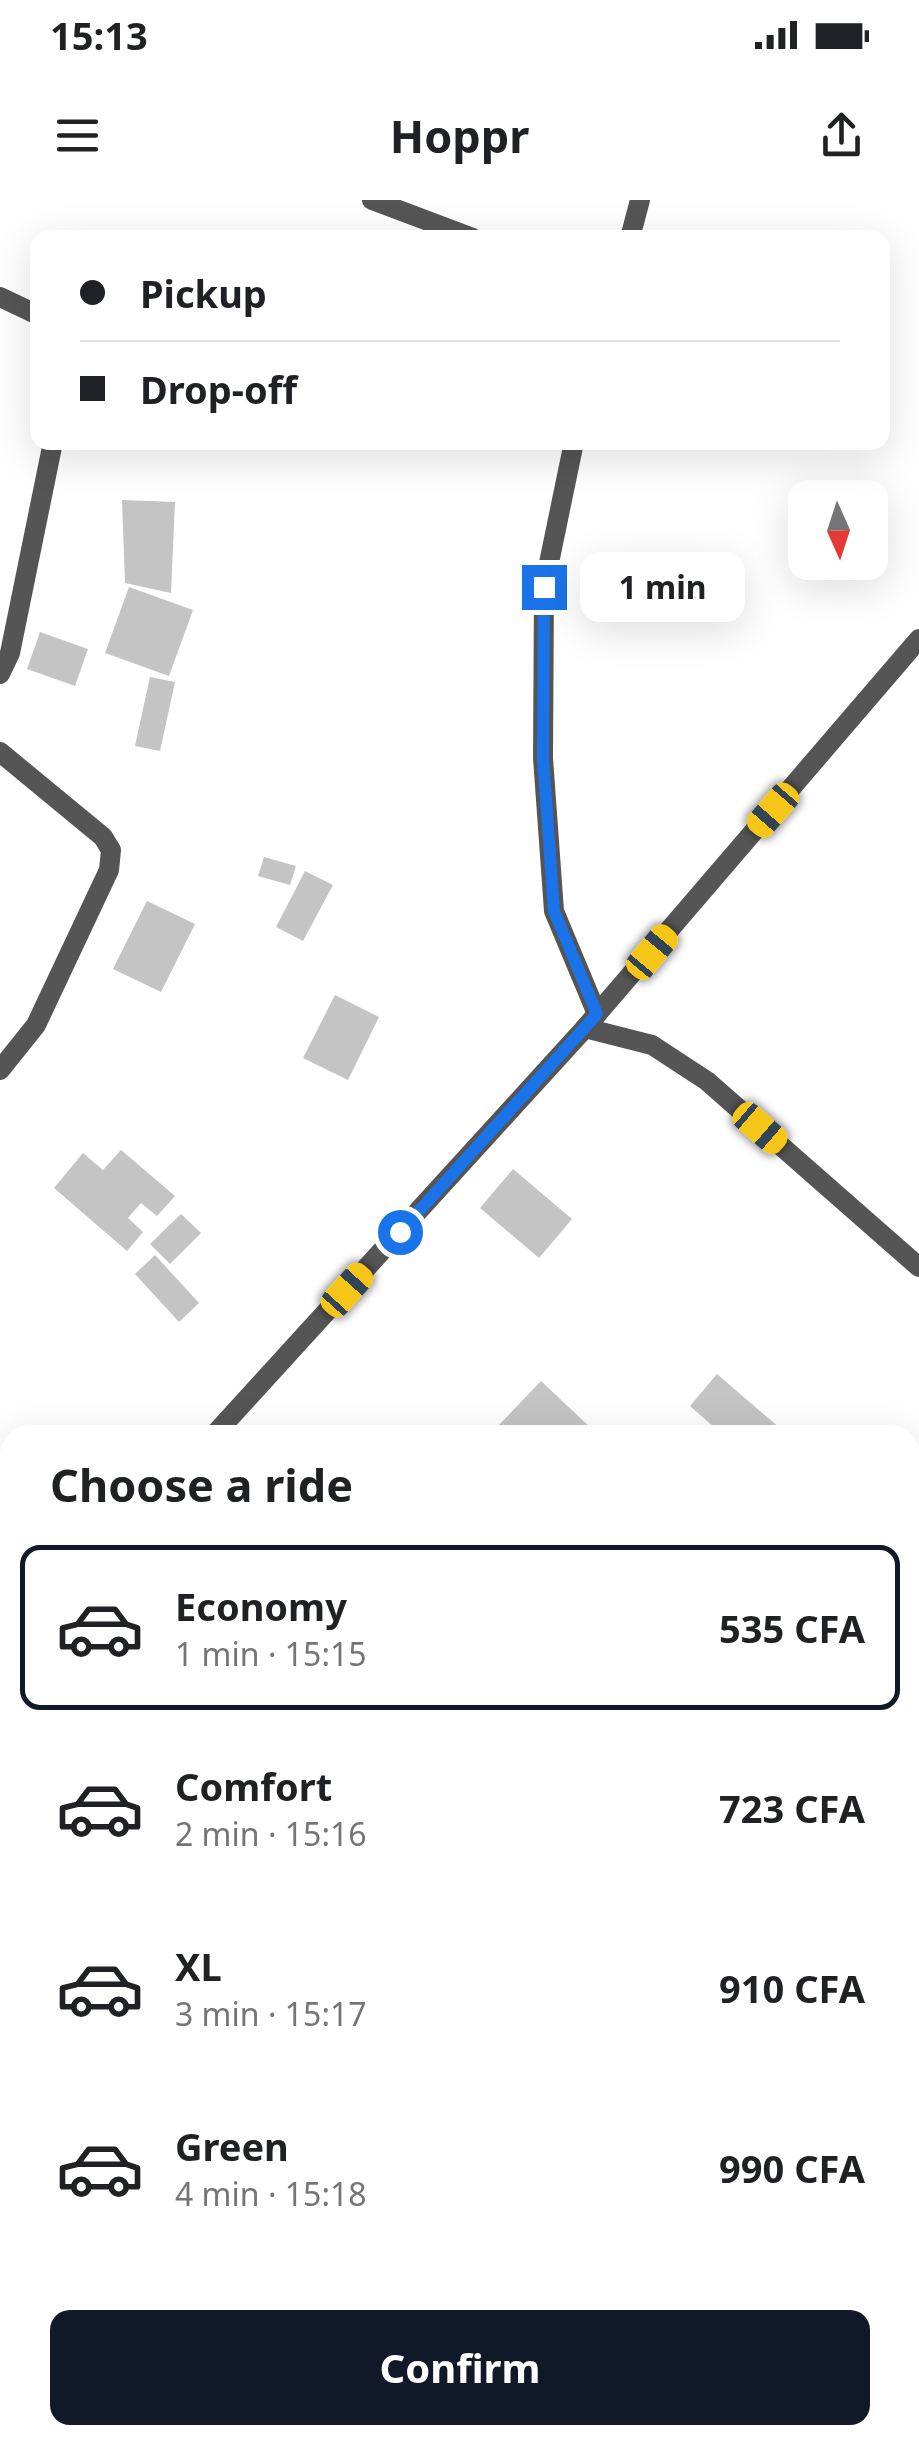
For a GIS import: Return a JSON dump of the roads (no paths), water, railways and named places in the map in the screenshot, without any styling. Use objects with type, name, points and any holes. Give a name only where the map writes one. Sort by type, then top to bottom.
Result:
[{"type":"street","points":[[372,200],[452,230]]},
{"type":"street","points":[[632,230],[640,200]]},
{"type":"street","points":[[0,297],[30,311]]},
{"type":"street","points":[[0,674],[10,653],[51,450]]},
{"type":"street","points":[[572,450],[544,587],[543,758],[554,911],[591,1021],[652,1045],[706,1081],[919,1267]]},
{"type":"street","points":[[223,1425],[591,1021],[919,639]]},
{"type":"street","points":[[0,752],[103,837],[111,850],[109,870],[36,1025],[0,1070]]}]
